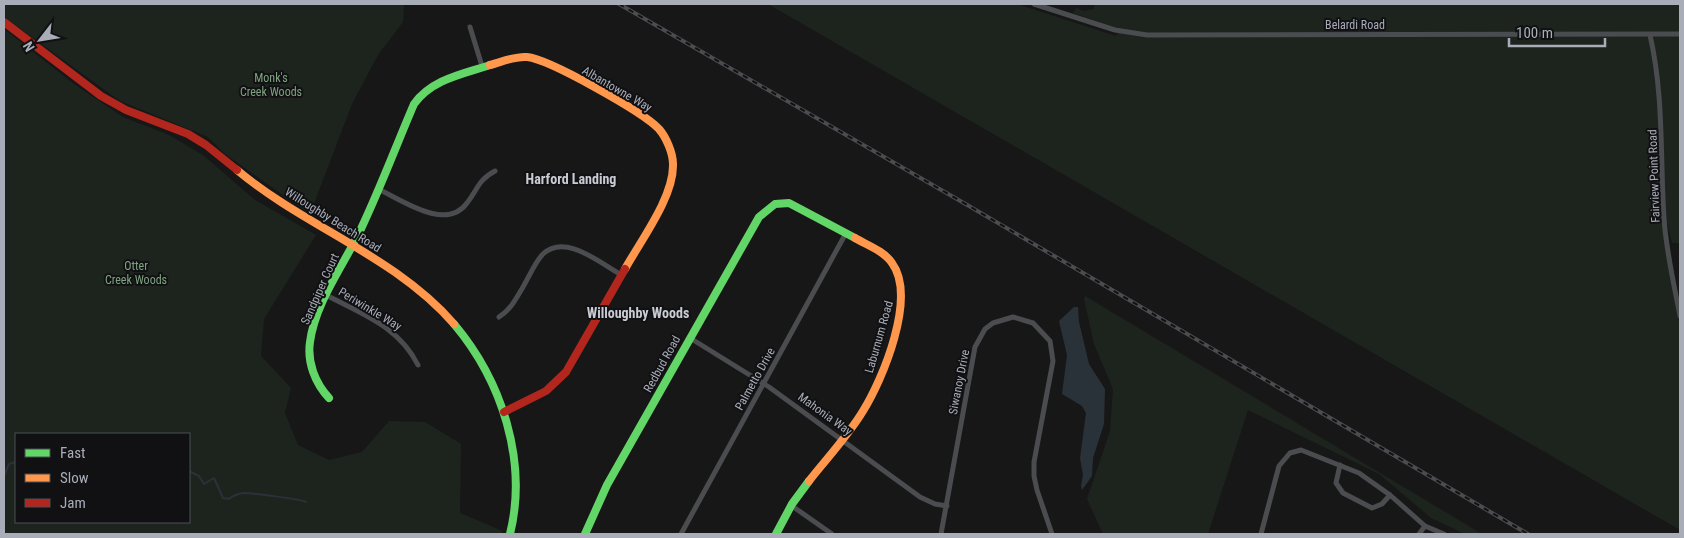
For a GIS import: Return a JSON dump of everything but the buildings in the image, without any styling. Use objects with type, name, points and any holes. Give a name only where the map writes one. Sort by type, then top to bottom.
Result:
[{"type":"street","name":"Belardi Road","points":[[1034,4],[1115,30],[1147,35],[1680,34]]},
{"type":"street","name":"Willoughby Beach Road","points":[[4,22],[116,105],[200,140],[262,190],[353,245],[432,300],[452,318],[474,347],[494,385],[512,441],[515,465],[515,506],[510,534]]},
{"type":"street","points":[[470,27],[482,66]]},
{"type":"street","name":"Fairview Point Road","points":[[1650,35],[1657,64],[1661,105],[1664,219],[1669,261],[1680,316]]},
{"type":"street","name":"Albantowne Way","points":[[353,245],[420,97],[442,80],[482,66],[518,57],[543,60],[638,113],[654,124],[666,139],[673,163],[669,191],[560,379],[546,391],[504,412]]},
{"type":"street","points":[[378,189],[430,213],[444,216],[457,212],[464,206],[481,180],[495,171]]},
{"type":"street","name":"Redbud Road","points":[[585,534],[607,485],[759,217],[769,207],[781,202],[794,204],[846,233]]},
{"type":"street","name":"Palmetto Drive","points":[[681,534],[846,233]]},
{"type":"street","name":"Laburnum Road","points":[[776,534],[792,506],[861,414],[878,382],[898,319],[902,284],[897,269],[886,256],[846,233]]},
{"type":"street","name":"Sandpiper Court","points":[[329,398],[317,384],[310,353],[313,330],[338,270],[353,245]]},
{"type":"street","points":[[499,317],[510,309],[544,253],[554,248],[564,246],[573,248],[620,274]]},
{"type":"street","name":"Periwinkle Way","points":[[328,296],[386,328],[400,338],[418,366]]},
{"type":"street","name":"Siwanoy Drive","points":[[941,534],[972,364],[979,337],[993,323],[1013,317],[1024,319],[1042,330],[1053,350],[1050,381],[1034,462],[1036,490],[1052,534]]},
{"type":"street","name":"Mahonia Way","points":[[690,338],[764,383],[920,497],[946,506]]},
{"type":"street","points":[[1261,534],[1280,466],[1284,458],[1290,453],[1301,450],[1340,465],[1375,483],[1425,526],[1444,534]]},
{"type":"street","points":[[1340,465],[1336,483],[1342,493],[1372,508],[1382,504],[1390,495]]},
{"type":"street","points":[[792,506],[832,534]]},
{"type":"street","points":[[1419,534],[1425,526]]},
{"type":"green space","name":"Monk's Creek Woods","points":[[4,4],[404,4],[403,22],[378,55],[352,104],[310,214],[225,154],[208,137],[120,101],[8,20],[4,15]]},
{"type":"green space","points":[[768,4],[1017,4],[1116,36],[1120,29],[1073,13],[1076,8],[1084,11],[1094,9],[1094,4],[1680,4],[1680,243],[1672,243],[1664,210],[1680,316],[1680,530]]},
{"type":"green space","name":"Otter Creek Woods","points":[[4,29],[74,84],[123,117],[169,135],[203,155],[255,200],[316,235],[264,319],[261,356],[291,388],[285,413],[298,445],[329,460],[362,452],[389,421],[425,422],[461,444],[460,513],[502,531],[501,534],[4,534]]},
{"type":"green space","points":[[1085,296],[1482,534],[1465,534],[1431,518],[1379,474],[1248,410],[1208,534],[1103,534],[1087,499],[1110,431],[1113,389],[1094,344],[1084,299]]},
{"type":"shaded area","points":[[1074,307],[1078,307],[1079,322],[1089,364],[1105,389],[1104,424],[1093,458],[1092,476],[1082,490],[1083,475],[1080,458],[1086,413],[1082,406],[1062,394],[1067,355],[1059,321]]},
{"type":"waterway","points":[[4,476],[9,464],[15,462]]},
{"type":"waterway","points":[[190,472],[199,476],[204,484],[214,478],[223,498],[229,499],[243,493],[306,502]]},
{"type":"railway","points":[[619,4],[969,206],[1528,534]]},
{"type":"traffic: fast","points":[[329,398],[316,379],[311,365],[309,350],[313,327],[330,285],[367,215],[414,104],[421,96],[439,83],[490,65]]},
{"type":"traffic: fast","points":[[585,534],[607,485],[759,217],[775,204],[789,203],[855,238]]},
{"type":"traffic: fast","points":[[454,324],[471,346],[486,371],[498,396],[507,423],[516,478],[515,506],[510,534]]},
{"type":"traffic: fast","points":[[776,534],[792,504],[809,481]]},
{"type":"traffic: slow","points":[[490,65],[517,57],[538,60],[574,76],[616,99],[650,121],[662,132],[672,155],[672,177],[655,218],[625,269]]},
{"type":"traffic: slow","points":[[237,170],[291,209],[377,260],[405,279],[431,300],[454,324]]},
{"type":"traffic: slow","points":[[809,481],[851,429],[871,397],[888,359],[899,316],[901,296],[899,278],[892,263],[880,252],[855,238]]},
{"type":"traffic: jam","points":[[4,22],[101,96],[126,110],[188,134],[206,145],[237,170]]},
{"type":"traffic: jam","points":[[504,412],[546,391],[566,372],[625,269]]},
{"type":"district","name":"Harford Landing","points":[[571,179]]},
{"type":"district","name":"Willoughby Woods","points":[[638,313]]}]
